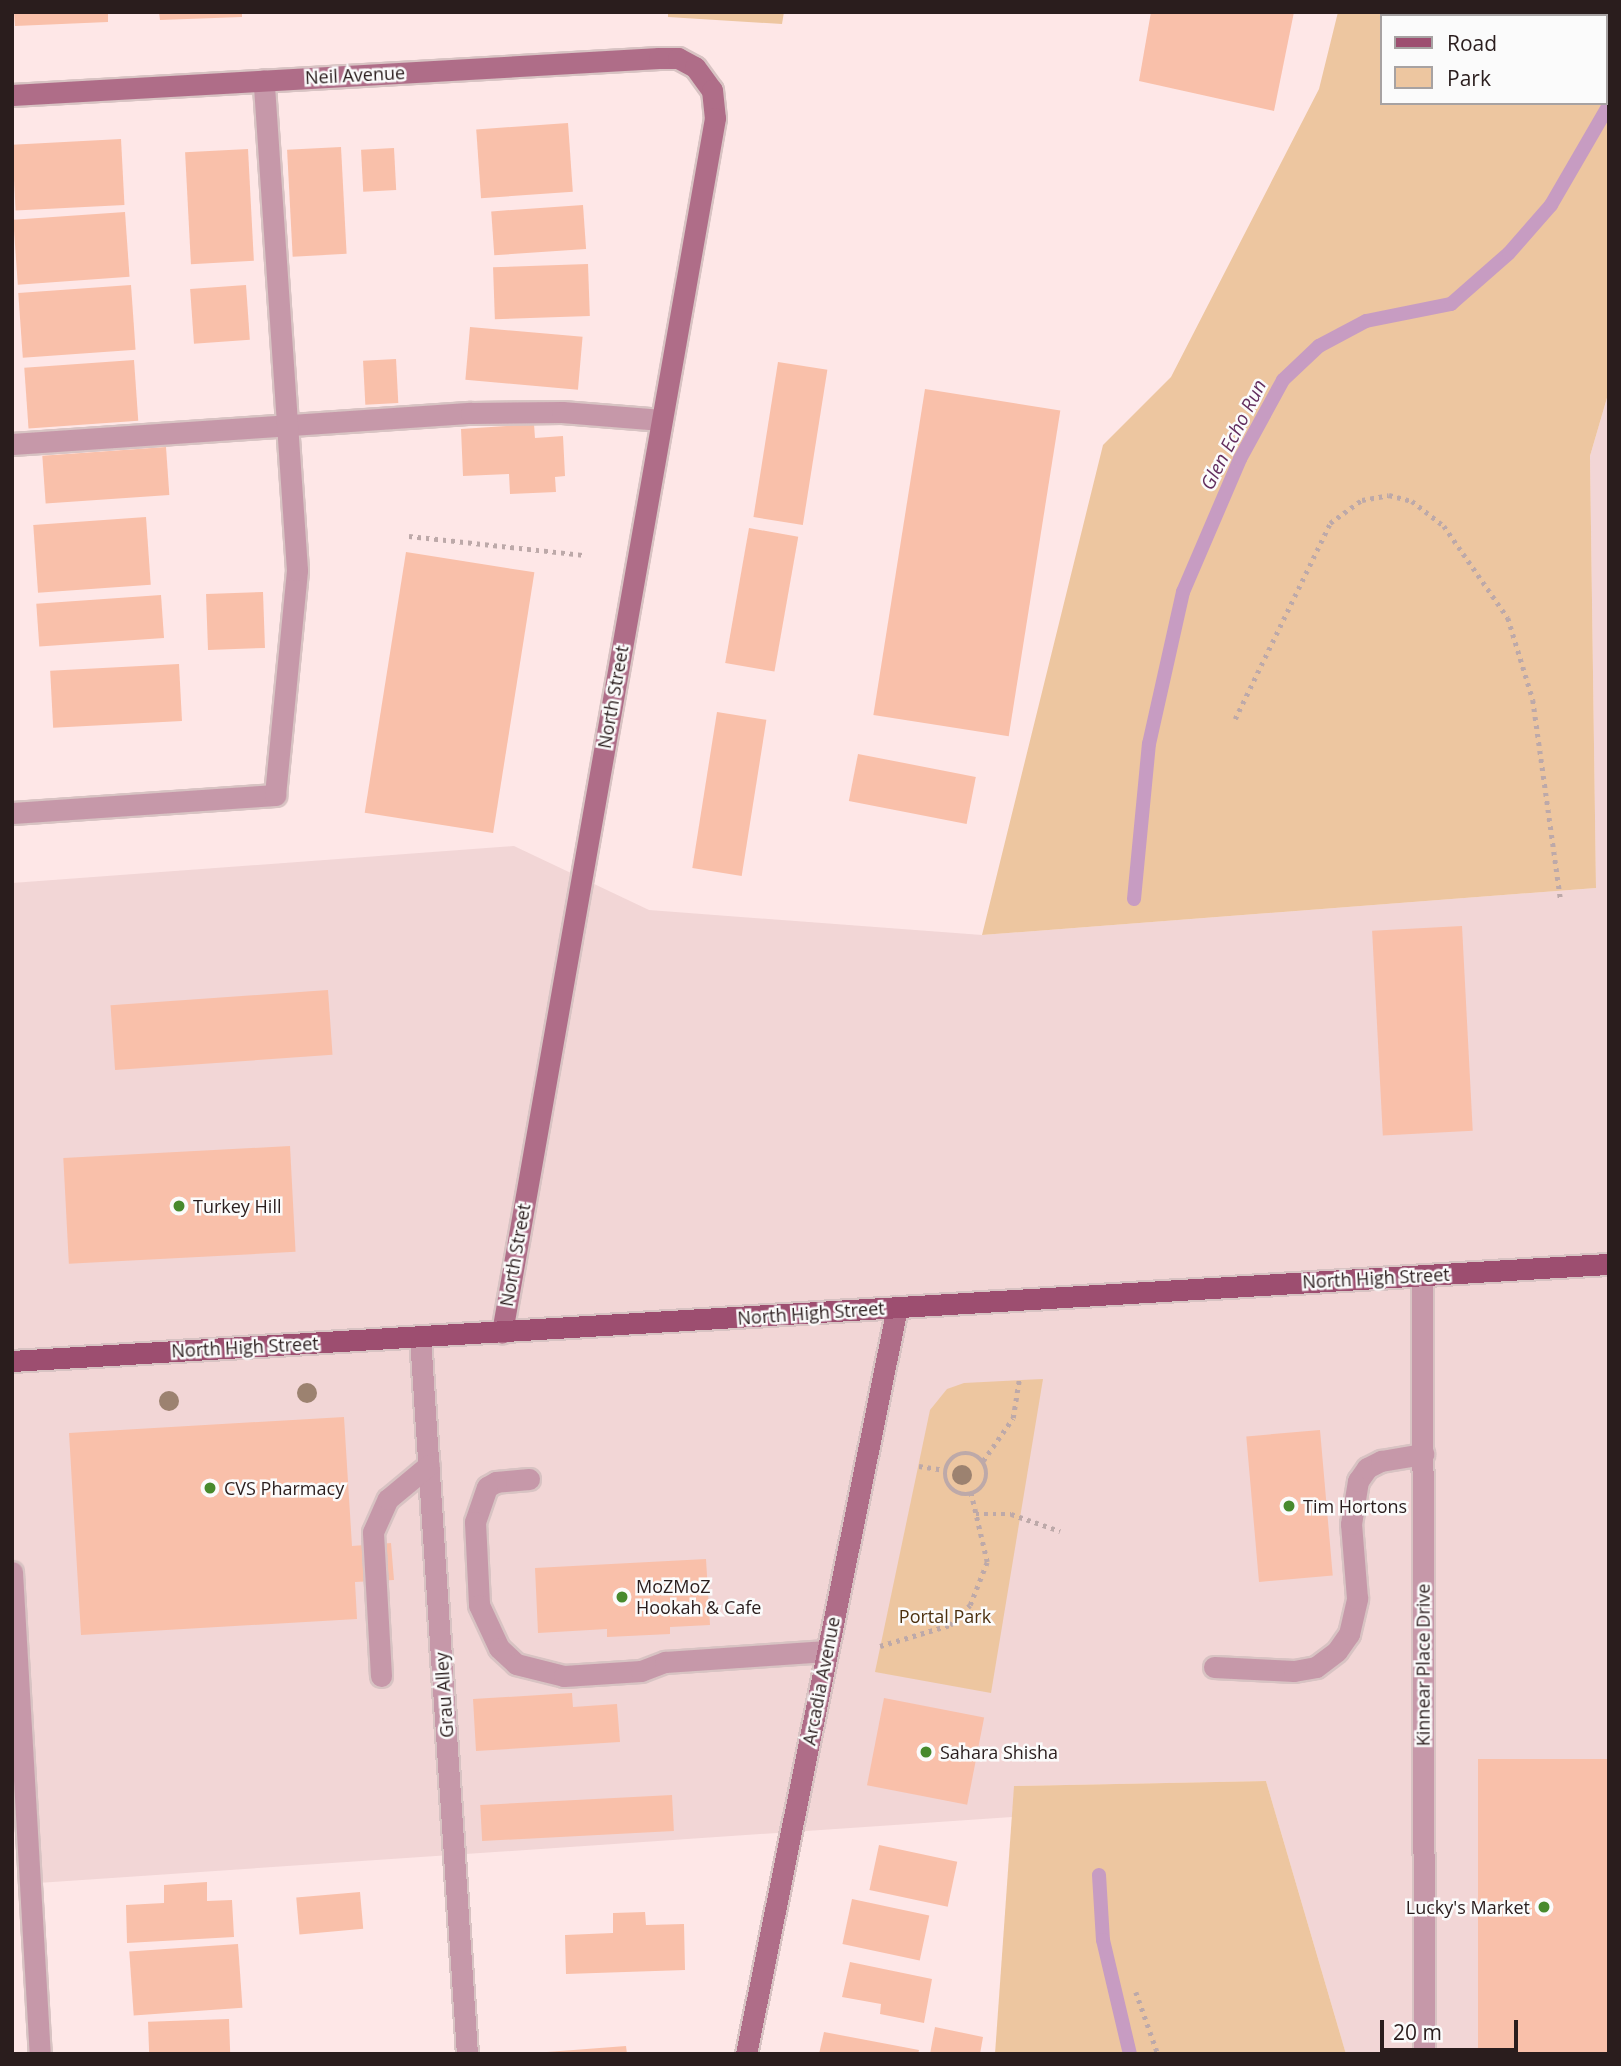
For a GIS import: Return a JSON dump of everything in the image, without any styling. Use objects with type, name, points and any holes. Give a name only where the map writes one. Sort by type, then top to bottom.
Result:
[{"type":"main road","name":"North High Street","points":[[12,1361],[1609,1264]]},
{"type":"street","name":"Neil Avenue","points":[[12,95],[659,58],[678,58],[695,67]]},
{"type":"street","name":"North Street","points":[[502,1332],[715,118],[712,90],[695,67]]},
{"type":"street","points":[[12,813],[275,795],[297,570],[264,80]]},
{"type":"street","points":[[12,444],[484,413],[562,412],[662,421]]},
{"type":"street","name":"Kinnear Place Drive","points":[[1422,1276],[1424,2054]]},
{"type":"street","name":"Arcadia Avenue","points":[[746,2054],[897,1307]]},
{"type":"street","name":"Grau Alley","points":[[420,1337],[467,2054]]},
{"type":"street","points":[[1214,1667],[1294,1671],[1316,1667],[1337,1651],[1349,1634],[1357,1598],[1351,1524],[1358,1480],[1367,1468],[1381,1461],[1423,1454]]},
{"type":"street","points":[[381,1676],[373,1532],[388,1499],[429,1465]]},
{"type":"street","points":[[529,1479],[496,1482],[487,1487],[475,1522],[479,1605],[499,1648],[516,1664],[564,1676],[641,1671],[666,1662],[827,1651]]},
{"type":"street","points":[[12,1572],[19,1796],[40,2054]]},
{"type":"path","points":[[1235,719],[1330,523],[1362,500],[1389,495],[1412,501],[1444,526],[1508,618],[1533,700],[1561,901]]},
{"type":"path","points":[[409,536],[585,555]]},
{"type":"path","points":[[971,1494],[986,1481],[983,1461],[1013,1418],[1018,1380]]},
{"type":"path","points":[[945,1470],[952,1459],[965,1453],[983,1461]]},
{"type":"path","points":[[919,1466],[945,1470]]},
{"type":"path","points":[[945,1470],[952,1490],[971,1494]]},
{"type":"path","points":[[880,1646],[950,1625],[970,1605],[987,1562],[971,1494]]},
{"type":"path","points":[[976,1514],[1011,1514],[1060,1531]]},
{"type":"path","points":[[1136,1992],[1158,2054]]},
{"type":"shaded area","points":[[1609,391],[1609,2054],[1346,2054],[1266,1781],[1015,1786],[1012,1817],[23,1884],[21,1805],[12,1806],[12,883],[514,846],[649,910],[982,935],[1596,888],[1590,456]]},
{"type":"green space","points":[[668,12],[784,12],[782,24],[668,17]]},
{"type":"green space","points":[[1338,12],[1609,12],[1609,391],[1590,456],[1596,888],[982,935],[1103,445],[1171,377],[1319,89]]},
{"type":"green space","name":"Portal Park","points":[[1043,1379],[991,1693],[875,1672],[930,1410],[947,1389],[964,1383]]},
{"type":"green space","points":[[1266,1781],[1346,2054],[995,2054],[1014,1786]]},
{"type":"building","points":[[14,12],[108,12],[108,22],[15,26]]},
{"type":"building","points":[[159,12],[242,12],[242,17],[160,20]]},
{"type":"building","points":[[1151,12],[1294,12],[1274,111],[1139,81]]},
{"type":"building","points":[[568,123],[573,192],[481,198],[476,129]]},
{"type":"building","points":[[121,139],[124,205],[16,211],[12,145]]},
{"type":"building","points":[[341,147],[347,254],[293,257],[287,150]]},
{"type":"building","points":[[394,148],[396,190],[363,192],[361,150]]},
{"type":"building","points":[[248,149],[254,261],[191,264],[185,152]]},
{"type":"building","points":[[583,205],[586,249],[494,255],[491,211]]},
{"type":"building","points":[[125,212],[130,277],[18,285],[13,220]]},
{"type":"building","points":[[588,264],[590,316],[495,319],[493,267]]},
{"type":"building","points":[[131,285],[136,350],[23,358],[18,293]]},
{"type":"building","points":[[246,285],[250,340],[194,344],[190,289]]},
{"type":"building","points":[[470,327],[583,337],[578,390],[465,380]]},
{"type":"building","points":[[396,359],[398,403],[365,405],[363,361]]},
{"type":"building","points":[[134,360],[138,421],[29,429],[24,368]]},
{"type":"building","points":[[778,362],[827,370],[803,525],[753,517]]},
{"type":"building","points":[[925,389],[1060,410],[1009,736],[873,715]]},
{"type":"building","points":[[534,424],[535,438],[563,436],[565,476],[555,477],[556,492],[510,494],[509,474],[463,476],[461,429]]},
{"type":"building","points":[[166,447],[169,495],[46,504],[42,456]]},
{"type":"building","points":[[146,517],[151,585],[38,593],[33,525]]},
{"type":"building","points":[[749,528],[798,537],[774,672],[725,663]]},
{"type":"building","points":[[406,552],[534,572],[493,833],[365,813]]},
{"type":"building","points":[[263,592],[265,648],[208,650],[206,594]]},
{"type":"building","points":[[161,595],[164,638],[39,647],[36,604]]},
{"type":"building","points":[[179,664],[182,721],[53,728],[50,671]]},
{"type":"building","points":[[717,712],[766,720],[742,876],[692,868]]},
{"type":"building","points":[[858,754],[976,777],[967,824],[849,801]]},
{"type":"building","points":[[1462,926],[1473,1131],[1383,1135],[1372,931]]},
{"type":"building","points":[[328,990],[333,1055],[115,1070],[111,1005]]},
{"type":"building","name":"Turkey Hill","points":[[290,1146],[296,1252],[69,1264],[63,1158]]},
{"type":"building","name":"CVS Pharmacy","points":[[344,1417],[352,1546],[391,1543],[394,1580],[355,1582],[357,1619],[81,1635],[69,1433]]},
{"type":"building","name":"Tim Hortons","points":[[1320,1430],[1333,1575],[1259,1582],[1246,1436]]},
{"type":"building","name":"MoZMoZ Hookah & Cafe","points":[[706,1559],[710,1625],[670,1627],[670,1634],[607,1637],[607,1629],[538,1633],[535,1568]]},
{"type":"building","points":[[572,1693],[573,1707],[617,1704],[620,1742],[476,1751],[473,1699]]},
{"type":"building","name":"Sahara Shisha","points":[[884,1698],[984,1717],[967,1805],[867,1785]]},
{"type":"building","name":"Lucky's Market","points":[[1478,1759],[1609,1759],[1609,2054],[1478,2054]]},
{"type":"building","points":[[672,1795],[674,1831],[482,1841],[480,1805]]},
{"type":"building","points":[[879,1845],[957,1862],[948,1907],[869,1890]]},
{"type":"building","points":[[207,1882],[207,1901],[232,1900],[234,1937],[127,1943],[126,1905],[164,1903],[164,1885]]},
{"type":"building","points":[[360,1892],[363,1929],[299,1934],[296,1898]]},
{"type":"building","points":[[852,1899],[929,1915],[920,1960],[842,1944]]},
{"type":"building","points":[[645,1912],[646,1925],[684,1924],[685,1970],[566,1974],[565,1935],[613,1933],[613,1913]]},
{"type":"building","points":[[238,1944],[242,2008],[134,2015],[129,1952]]},
{"type":"building","points":[[850,1962],[932,1979],[924,2023],[880,2014],[881,2004],[842,1997]]},
{"type":"building","points":[[229,2019],[230,2054],[149,2054],[148,2022]]},
{"type":"building","points":[[935,2027],[983,2037],[980,2054],[930,2054]]},
{"type":"building","points":[[824,2032],[919,2050],[918,2054],[819,2054]]},
{"type":"building","points":[[626,2046],[627,2054],[547,2054],[547,2052]]},
{"type":"waterway","name":"Glen Echo Run","points":[[1134,899],[1149,744],[1183,592],[1240,459],[1283,380],[1319,346],[1366,321],[1451,304],[1509,253],[1551,205],[1609,105]]},
{"type":"waterway","name":"Glen Echo Run","points":[[1099,1875],[1103,1940],[1130,2054]]},
{"type":"place","name":"Turkey Hill","points":[[179,1206]]},
{"type":"place","name":"CVS Pharmacy","points":[[210,1488]]},
{"type":"place","name":"Tim Hortons","points":[[1289,1506]]},
{"type":"place","name":"MoZMoZ Hookah & Cafe","points":[[622,1597]]},
{"type":"place","name":"Sahara Shisha","points":[[926,1752]]},
{"type":"place","name":"Lucky's Market","points":[[1544,1907]]}]
